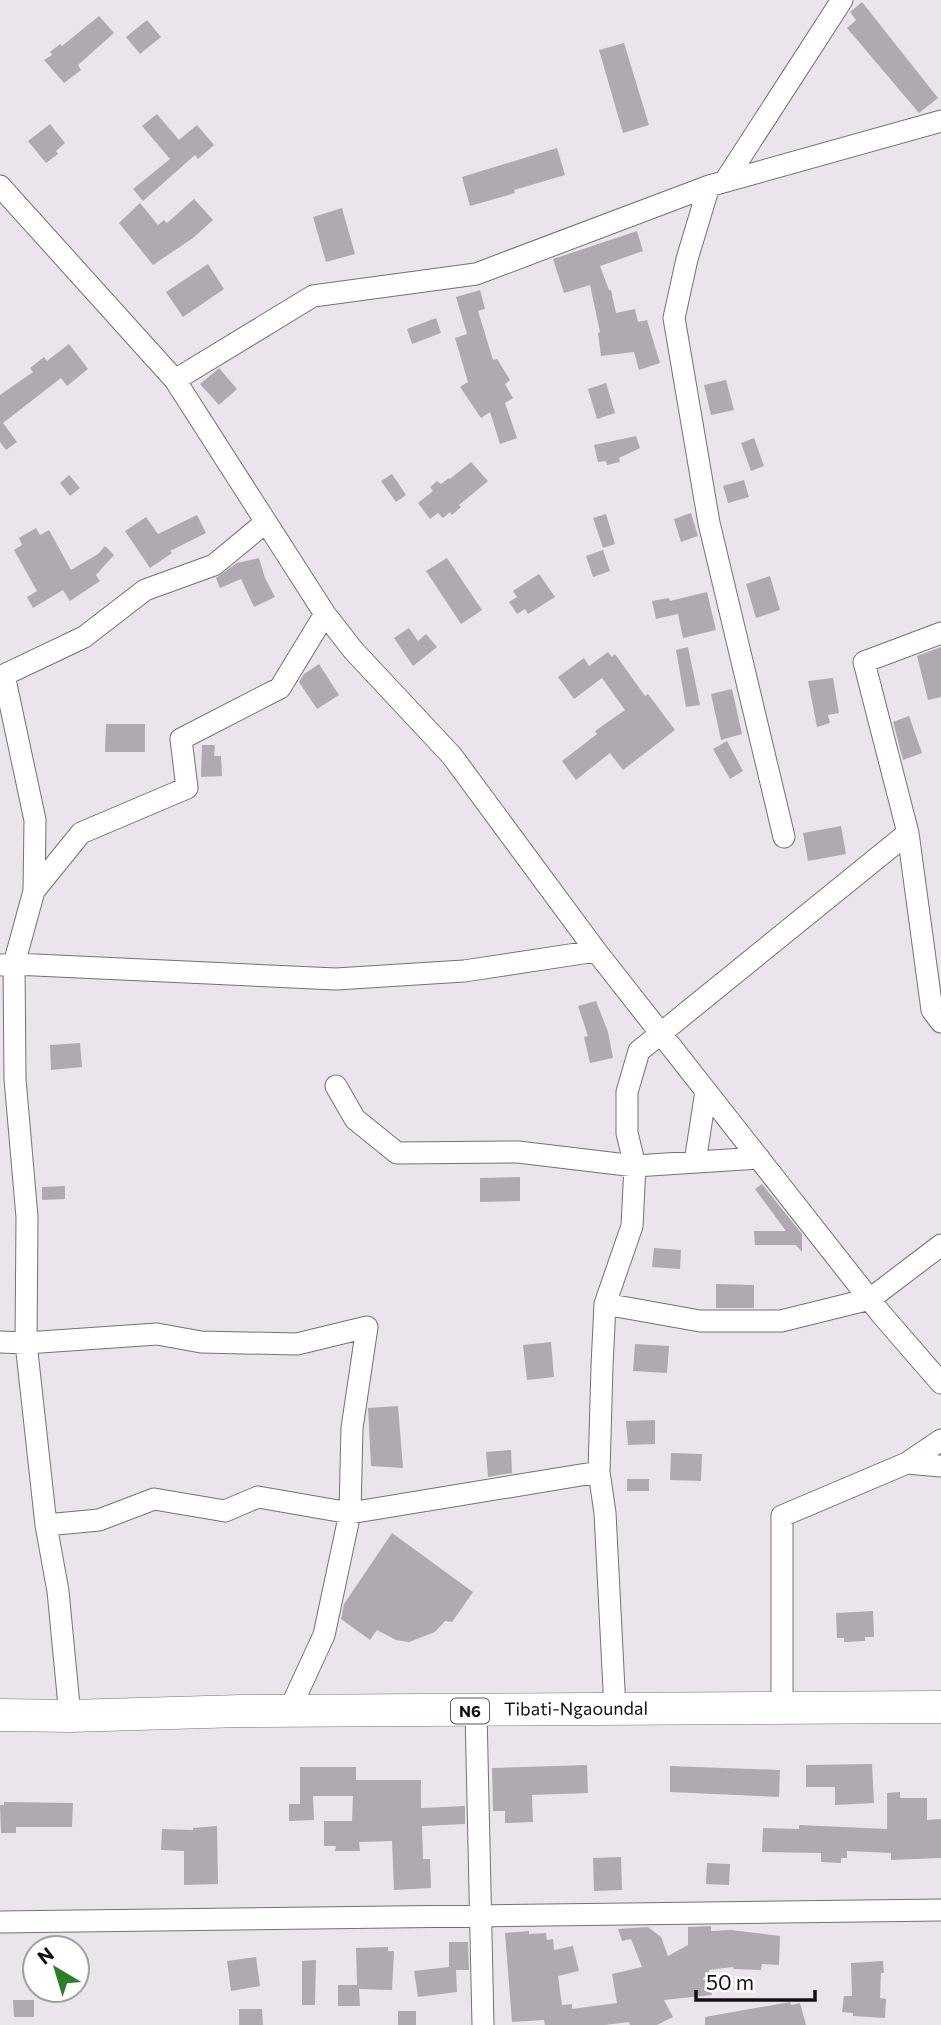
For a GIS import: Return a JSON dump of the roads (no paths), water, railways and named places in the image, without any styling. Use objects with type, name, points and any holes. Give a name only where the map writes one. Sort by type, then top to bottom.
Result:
[{"type":"highway","name":"Tibati-Ngaoundal","points":[[0,1715],[941,1707]]},
{"type":"street","points":[[784,837],[709,523],[674,318],[687,259],[717,183],[842,0]]},
{"type":"street","points":[[175,380],[313,296],[476,274],[717,183],[941,121]]},
{"type":"street","points":[[0,186],[175,380],[325,614],[353,650],[452,756],[596,951],[870,1299],[941,1383]]},
{"type":"street","points":[[34,891],[35,820],[4,675],[84,637],[145,590],[214,565],[266,522]]},
{"type":"street","points":[[70,1716],[58,1591],[46,1525],[26,1343],[27,1217],[7,965],[34,891],[81,833],[187,788],[181,739],[280,688],[325,614]]},
{"type":"street","points":[[941,633],[864,662],[908,833],[932,1010],[941,1023]]},
{"type":"street","points":[[615,1709],[605,1513],[600,1472],[605,1304],[632,1226],[635,1166],[627,1133],[627,1092],[639,1051],[908,833]]},
{"type":"street","points":[[7,965],[336,979],[464,971],[596,951]]},
{"type":"street","points":[[335,1086],[355,1119],[397,1153],[518,1152],[635,1166],[759,1158]]},
{"type":"street","points":[[695,1162],[706,1091]]},
{"type":"street","points":[[605,1304],[700,1321],[781,1321],[870,1299],[941,1245]]},
{"type":"street","points":[[0,1342],[26,1343],[157,1334],[201,1342],[297,1344],[367,1327],[352,1428],[350,1513],[324,1635],[289,1711]]},
{"type":"street","points":[[782,1708],[782,1516],[907,1463],[941,1440]]},
{"type":"street","points":[[907,1463],[941,1465]]},
{"type":"street","points":[[46,1525],[99,1520],[155,1499],[225,1511],[258,1497],[350,1513],[600,1472]]},
{"type":"street","points":[[476,1711],[483,2025]]},
{"type":"street","points":[[0,1922],[941,1910]]}]
